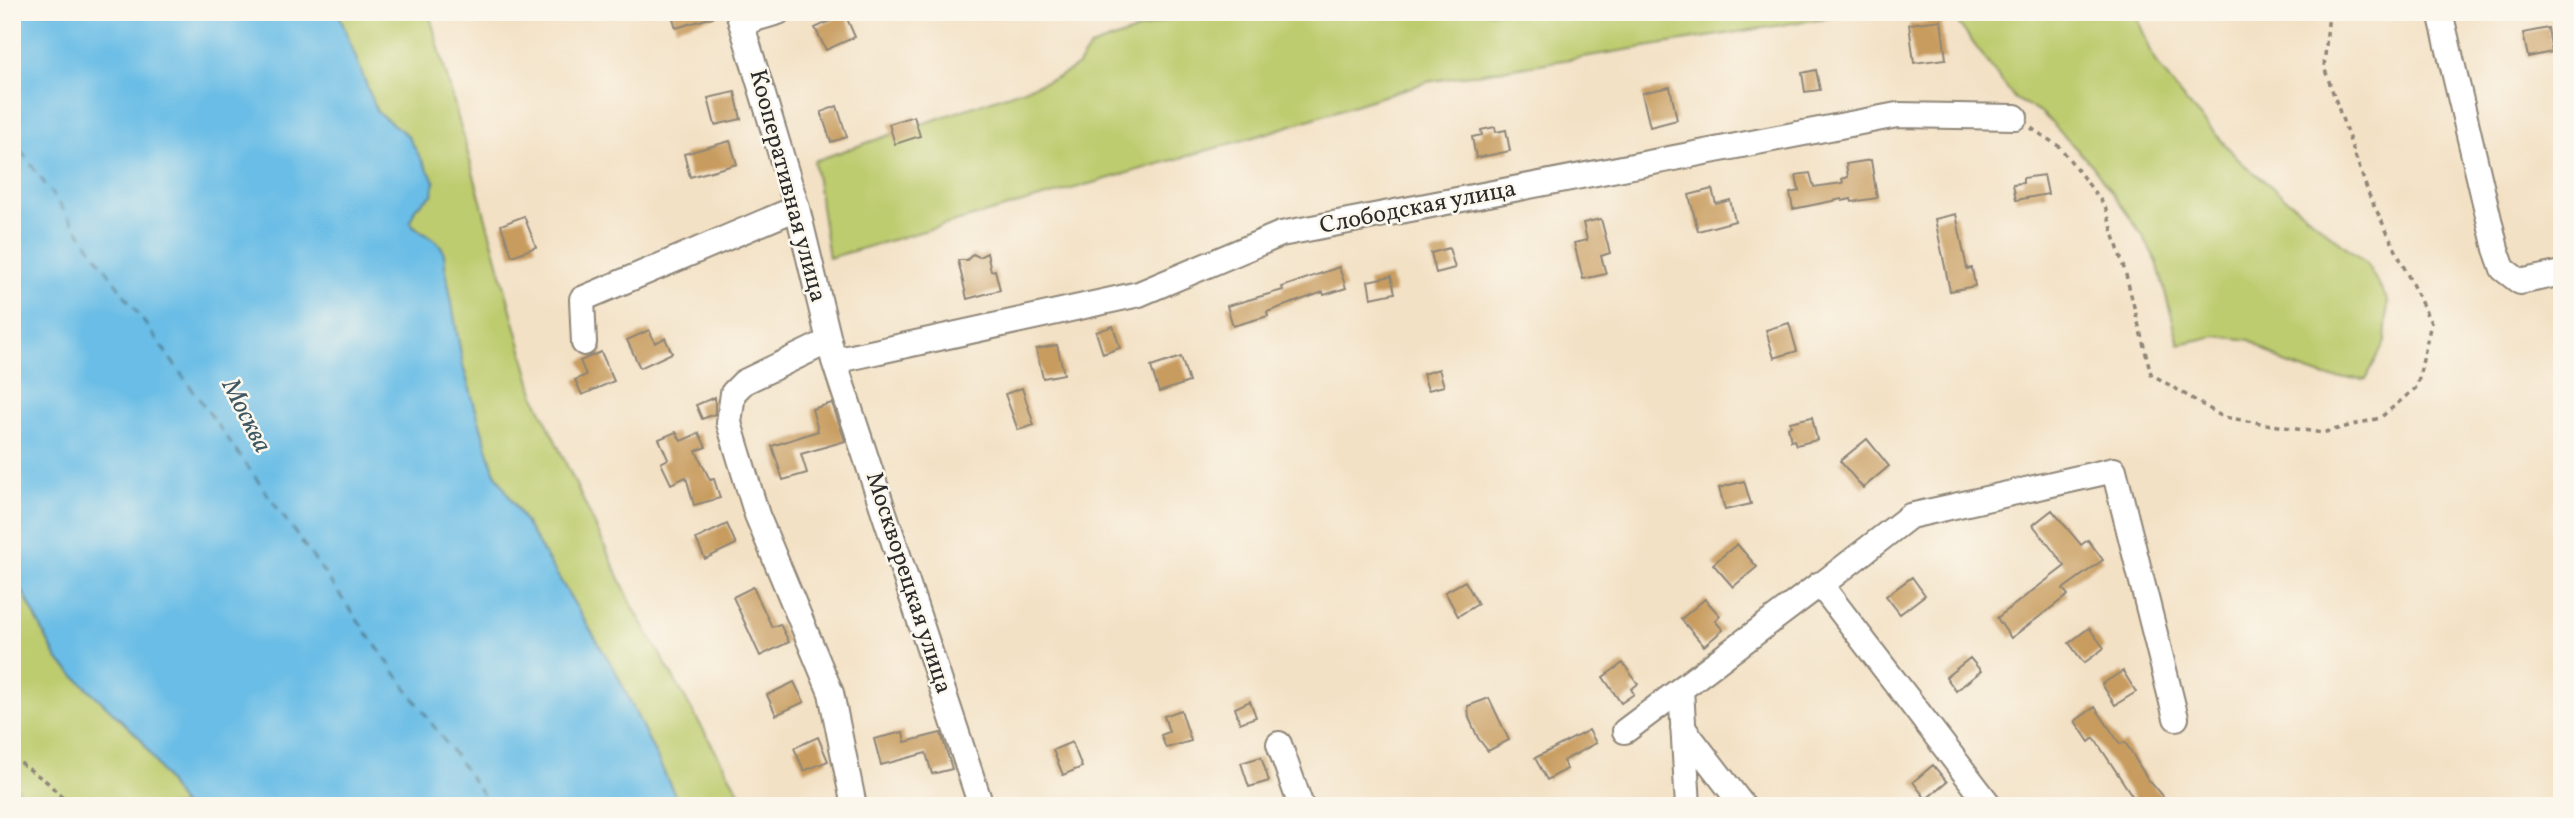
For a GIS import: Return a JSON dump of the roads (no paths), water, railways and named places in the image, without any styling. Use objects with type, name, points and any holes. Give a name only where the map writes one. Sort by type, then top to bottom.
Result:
[{"type":"street","points":[[739,18],[778,12]]},
{"type":"street","points":[[2440,12],[2503,269],[2520,282],[2562,273]]},
{"type":"street","name":"Кооперативная улица","points":[[739,18],[797,208],[832,351]]},
{"type":"street","name":"Слободская улица","points":[[854,806],[831,693],[757,514],[729,422],[733,393],[744,382],[832,351],[1139,294],[1280,234],[1897,115],[2015,117]]},
{"type":"street","points":[[584,343],[582,299],[797,208]]},
{"type":"street","name":"Москворецкая улица","points":[[832,351],[981,806]]},
{"type":"street","points":[[1626,731],[1910,516],[2114,470],[2176,718]]},
{"type":"street","points":[[1821,585],[1990,806]]},
{"type":"street","points":[[1681,689],[1688,806]]},
{"type":"street","points":[[1683,727],[1743,806]]},
{"type":"street","points":[[1279,744],[1301,806]]},
{"type":"water","name":"Москва","points":[[12,12],[338,12],[377,112],[407,135],[435,182],[432,195],[416,207],[410,222],[442,248],[463,366],[494,471],[617,674],[680,806],[183,806],[141,739],[57,659],[12,570]]}]
